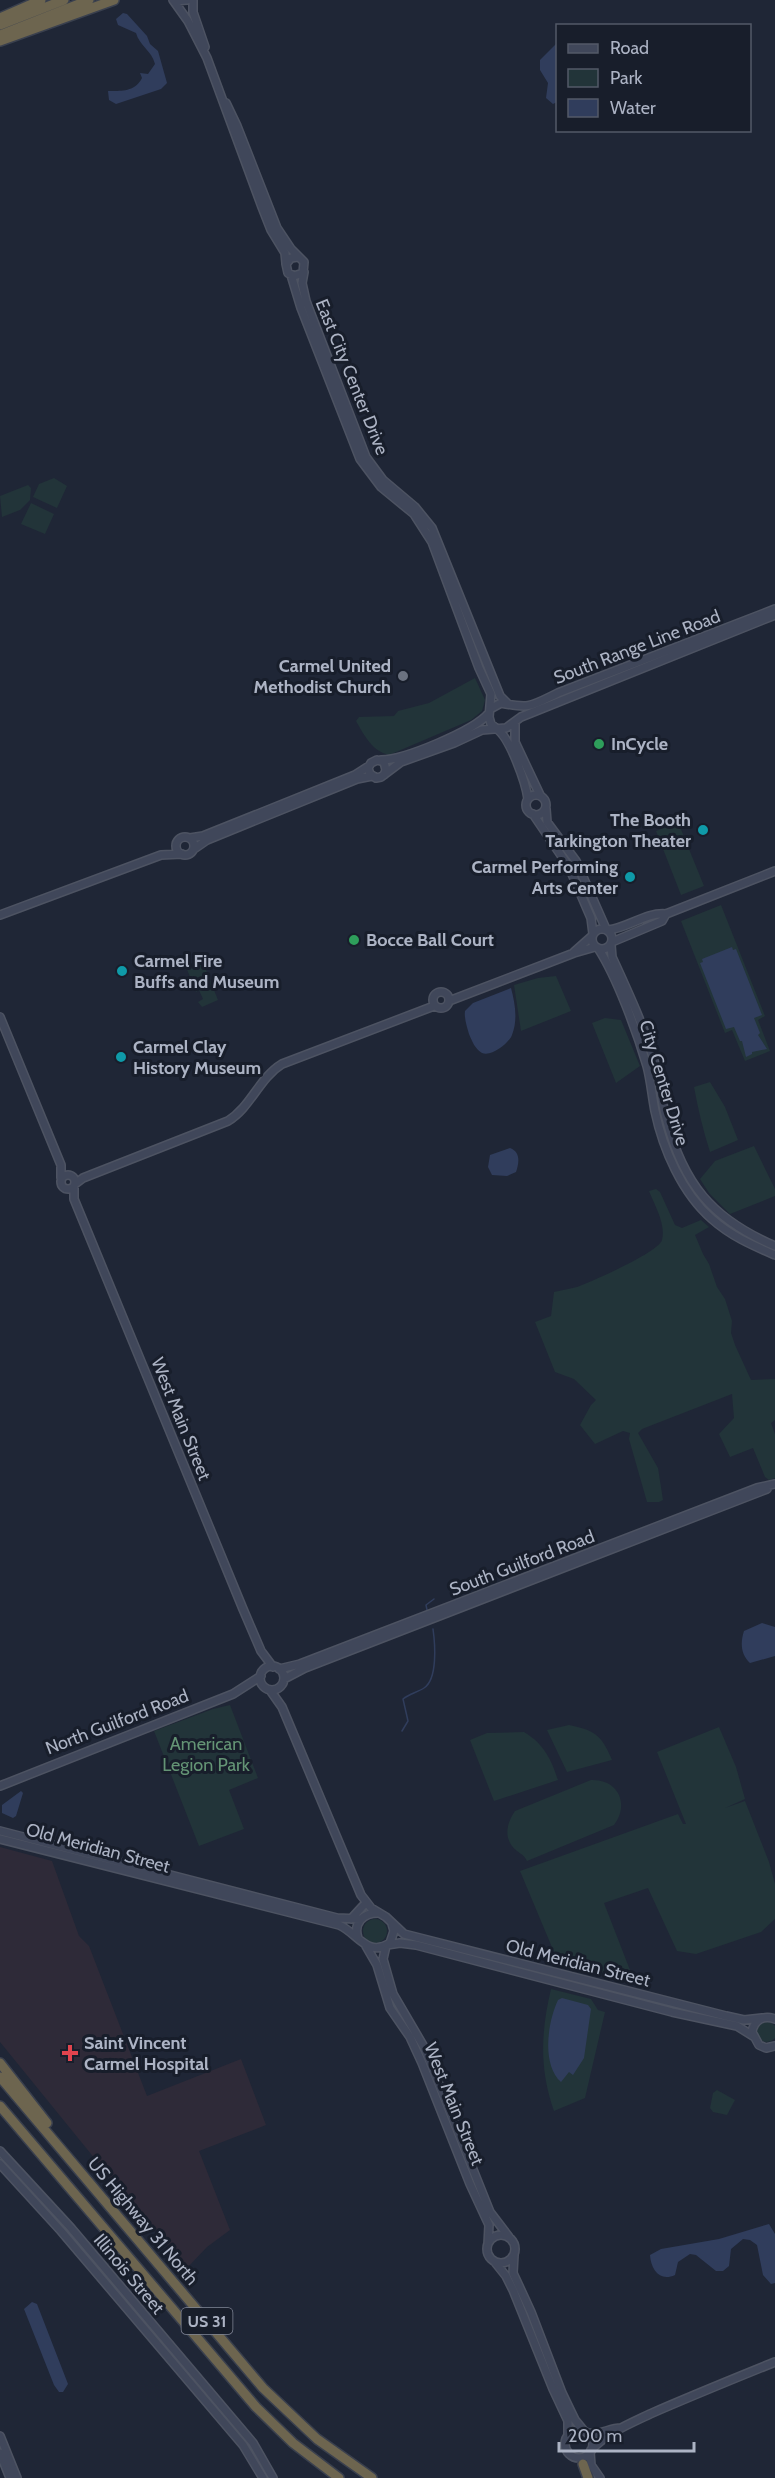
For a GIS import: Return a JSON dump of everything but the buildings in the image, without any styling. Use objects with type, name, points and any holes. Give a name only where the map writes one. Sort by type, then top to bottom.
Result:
[{"type":"highway","points":[[0,18],[41,0]]},
{"type":"highway","points":[[0,25],[64,0]]},
{"type":"highway","points":[[0,35],[89,0]]},
{"type":"highway","points":[[0,41],[114,0]]},
{"type":"highway","points":[[0,2063],[58,2137],[65,2154]]},
{"type":"highway","name":"US Highway 31 North","points":[[0,2077],[273,2398],[317,2439],[372,2478]]},
{"type":"highway","name":"US 31","points":[[0,2106],[256,2407],[293,2443],[336,2476]]},
{"type":"highway","points":[[0,2116],[29,2148],[51,2166]]},
{"type":"highway","points":[[579,2461],[590,2478]]},
{"type":"main road","points":[[173,1],[188,0]]},
{"type":"main road","points":[[193,0],[193,12],[202,33],[207,58]]},
{"type":"main road","points":[[173,1],[189,21],[207,58],[225,110],[271,230],[284,251],[286,270],[291,275],[298,276],[304,272],[304,262],[277,228],[236,122],[220,93]]},
{"type":"main road","points":[[286,264],[291,258],[298,257]]},
{"type":"main road","name":"East City Center Drive","points":[[304,272],[303,289],[306,301],[363,450],[383,480],[415,507],[432,528],[500,696],[508,704]]},
{"type":"main road","name":"East City Center Drive","points":[[291,275],[305,319],[363,464],[381,487],[414,514],[432,542],[491,694],[489,712]]},
{"type":"main road","name":"South Range Line Road","points":[[508,704],[529,707],[558,693],[775,609]]},
{"type":"main road","name":"South Range Line Road","points":[[515,722],[523,716],[775,615]]},
{"type":"main road","points":[[0,915],[161,855],[177,844],[181,838],[203,836],[356,775],[374,760],[394,759],[464,732],[477,725],[498,704],[508,704],[514,711],[515,742],[540,795],[546,802],[547,822],[576,861],[607,930],[612,935],[611,944]]},
{"type":"main road","points":[[489,712],[490,722],[506,738],[526,785],[527,807],[569,867],[591,918],[592,935],[597,947]]},
{"type":"main road","points":[[161,855],[189,854],[207,840],[354,780],[372,776],[378,778],[401,762],[454,743],[482,730],[506,729],[515,722]]},
{"type":"main road","points":[[381,760],[386,768],[384,775]]},
{"type":"main road","points":[[369,766],[372,776]]},
{"type":"main road","points":[[528,799],[533,795],[540,795]]},
{"type":"main road","points":[[533,814],[539,815],[546,809]]},
{"type":"main road","points":[[190,838],[194,849]]},
{"type":"main road","points":[[177,844],[177,850],[182,854]]},
{"type":"main road","points":[[574,953],[600,928],[621,929],[658,913],[666,914],[775,870]]},
{"type":"main road","points":[[448,999],[464,996],[574,953],[597,947],[604,949],[662,921],[666,914]]},
{"type":"main road","name":"City Center Drive","points":[[611,944],[612,956],[652,1052],[666,1121],[689,1176],[698,1191],[717,1213],[743,1230],[775,1246]]},
{"type":"main road","name":"City Center Drive","points":[[597,947],[609,966],[644,1056],[659,1127],[683,1183],[701,1209],[718,1224],[742,1240],[775,1255]]},
{"type":"main road","points":[[402,1018],[440,992],[448,999]]},
{"type":"main road","points":[[433,997],[434,1006]]},
{"type":"main road","points":[[0,1017],[61,1165],[60,1184],[64,1189],[69,1190],[83,1178],[222,1124],[237,1114],[273,1070],[282,1064],[434,1006],[444,1008],[448,999]]},
{"type":"main road","points":[[61,1165],[71,1175],[74,1186]]},
{"type":"main road","points":[[61,1178],[71,1175],[83,1178]]},
{"type":"main road","name":"West Main Street","points":[[74,1186],[74,1199],[261,1651],[276,1668],[282,1683]]},
{"type":"main road","name":"West Main Street","points":[[64,1189],[74,1199]]},
{"type":"main road","name":"South Guilford Road","points":[[262,1673],[307,1662],[757,1488],[775,1484]]},
{"type":"main road","name":"South Guilford Road","points":[[267,1688],[282,1683],[305,1668],[775,1484]]},
{"type":"main road","name":"West Main Street","points":[[261,1651],[262,1673],[267,1688]]},
{"type":"main road","name":"North Guilford Road","points":[[0,1786],[246,1687],[262,1673]]},
{"type":"main road","points":[[282,1683],[282,1707]]},
{"type":"main road","name":"North Guilford Road","points":[[246,1687],[267,1688]]},
{"type":"main road","points":[[267,1688],[282,1707],[361,1894],[369,1906],[391,1922],[394,1932],[387,1945],[375,1948],[366,1946],[359,1939],[356,1929],[362,1918],[361,1894]]},
{"type":"main road","name":"Old Meridian Street","points":[[0,1831],[349,1920],[362,1918]]},
{"type":"main road","name":"Old Meridian Street","points":[[0,1839],[339,1925],[359,1939]]},
{"type":"main road","points":[[40,1849],[63,1847]]},
{"type":"main road","points":[[134,1874],[136,1865]]},
{"type":"main road","points":[[349,1920],[356,1916],[363,1906]]},
{"type":"main road","points":[[362,1918],[378,1913]]},
{"type":"main road","name":"Old Meridian Street","points":[[391,1922],[402,1933],[411,1937],[721,2015],[744,2020],[775,2019]]},
{"type":"main road","points":[[383,1956],[390,1947],[400,1943]]},
{"type":"main road","name":"Old Meridian Street","points":[[387,1945],[400,1943],[416,1945],[672,2012],[737,2026],[753,2036],[762,2047],[775,2046]]},
{"type":"main road","name":"West Main Street","points":[[387,1945],[383,1956],[393,1994],[424,2047],[488,2207],[496,2222],[509,2237]]},
{"type":"main road","name":"West Main Street","points":[[366,1946],[377,1965],[390,2008],[410,2037],[422,2063],[476,2199],[489,2225],[488,2244]]},
{"type":"main road","points":[[753,2036],[754,2026],[762,2018]]},
{"type":"main road","name":"Illinois Street","points":[[0,2151],[71,2228],[253,2443],[273,2478]]},
{"type":"main road","name":"Illinois Street","points":[[0,2164],[62,2231],[238,2439],[251,2455],[263,2478]]},
{"type":"main road","points":[[600,2478],[591,2464],[591,2451],[592,2442],[575,2420],[562,2393],[531,2312],[513,2273],[514,2244],[509,2237],[498,2235],[488,2244],[488,2253],[506,2276],[513,2290],[553,2389],[568,2419],[566,2450],[579,2461],[582,2458],[591,2451],[621,2428],[693,2394],[775,2362]]},
{"type":"main road","points":[[494,2261],[505,2263],[514,2255]]},
{"type":"main road","points":[[568,2436],[576,2431],[600,2434],[621,2428]]},
{"type":"main road","points":[[0,2436],[17,2478]]},
{"type":"main road","points":[[0,2453],[10,2478]]},
{"type":"shaded area","name":"Saint Vincent Carmel Hospital","points":[[0,1847],[52,1861],[79,1936],[89,1946],[147,2096],[241,2059],[266,2125],[199,2151],[230,2230],[207,2247],[187,2268],[130,2202],[0,2042]]},
{"type":"green space","points":[[54,478],[67,486],[57,508],[33,497],[39,484]]},
{"type":"green space","points":[[28,485],[31,488],[30,500],[20,510],[2,517],[0,496]]},
{"type":"green space","points":[[31,503],[54,514],[45,534],[21,524]]},
{"type":"green space","points":[[475,678],[485,700],[482,711],[471,720],[389,755],[373,746],[356,721],[359,717],[394,716],[398,711],[429,703]]},
{"type":"green space","points":[[678,822],[704,886],[681,895],[656,831]]},
{"type":"green space","points":[[721,905],[765,1016],[758,1020],[770,1051],[745,1061],[732,1030],[725,1033],[681,921]]},
{"type":"green space","points":[[202,960],[218,1000],[202,1007],[198,1002],[203,999],[199,990],[196,992],[186,967]]},
{"type":"green space","points":[[556,976],[571,1011],[521,1031],[514,985],[538,978]]},
{"type":"green space","points":[[605,1018],[621,1020],[640,1066],[616,1083],[592,1023]]},
{"type":"green space","points":[[710,1082],[725,1107],[738,1140],[710,1152],[694,1087]]},
{"type":"green space","points":[[754,1146],[775,1189],[775,1196],[730,1214],[709,1193],[700,1179],[715,1161]]},
{"type":"green space","points":[[656,1189],[660,1192],[675,1225],[682,1228],[701,1220],[709,1227],[695,1235],[717,1287],[725,1299],[732,1321],[731,1333],[735,1345],[751,1380],[775,1379],[775,1420],[771,1423],[775,1434],[775,1478],[769,1480],[765,1477],[753,1448],[730,1457],[719,1434],[734,1418],[732,1394],[642,1429],[638,1433],[658,1468],[663,1500],[647,1502],[629,1439],[630,1433],[623,1431],[595,1444],[580,1425],[596,1400],[574,1379],[555,1372],[535,1322],[551,1316],[554,1292],[577,1287],[596,1279],[637,1259],[658,1245],[662,1240],[662,1228],[649,1191]]},
{"type":"green space","name":"American Legion Park","points":[[230,1705],[258,1778],[229,1790],[244,1829],[199,1846],[154,1731]]},
{"type":"green space","points":[[569,1725],[585,1729],[601,1739],[612,1760],[567,1772],[547,1730]]},
{"type":"green space","points":[[719,1727],[736,1767],[745,1799],[725,1808],[745,1801],[769,1862],[775,1884],[775,1919],[761,1932],[696,1954],[677,1951],[648,1888],[604,1903],[635,1983],[559,1964],[520,1871],[678,1814],[683,1824],[686,1824],[657,1752]]},
{"type":"green space","points":[[524,1732],[546,1753],[558,1780],[494,1801],[470,1740],[487,1733]]},
{"type":"green space","points":[[591,1780],[608,1784],[619,1794],[621,1809],[614,1825],[527,1861],[513,1847],[508,1837],[508,1826],[515,1811]]},
{"type":"green space","points":[[375,1919],[384,1922],[387,1931],[384,1940],[375,1943],[366,1940],[363,1931],[366,1922]]},
{"type":"green space","points":[[551,1989],[591,1999],[598,2010],[605,2012],[585,2098],[554,2111],[546,2080],[543,2050],[545,2020]]},
{"type":"green space","points":[[767,2022],[774,2025],[776,2036],[774,2039],[767,2042],[760,2039],[757,2032],[760,2025]]},
{"type":"green space","points":[[717,2090],[735,2100],[727,2115],[713,2112],[710,2108],[713,2093]]},
{"type":"water","points":[[123,13],[127,14],[158,51],[167,83],[161,89],[116,104],[109,100],[108,91],[123,91],[136,86],[142,78],[140,73],[148,74],[155,64],[136,33],[118,25],[116,19]]},
{"type":"water","points":[[556,44],[556,102],[553,104],[546,98],[548,83],[540,70],[540,60]]},
{"type":"water","points":[[732,947],[733,950],[736,949],[762,1015],[754,1018],[760,1033],[758,1035],[767,1049],[752,1052],[746,1057],[742,1041],[734,1027],[726,1029],[700,963],[703,962],[702,959]]},
{"type":"water","points":[[511,988],[515,1011],[512,1035],[500,1048],[490,1053],[482,1053],[469,1034],[465,1011],[473,1003]]},
{"type":"water","points":[[510,1148],[518,1155],[516,1172],[507,1176],[492,1175],[488,1167],[490,1155]]},
{"type":"water","points":[[762,1623],[775,1627],[775,1656],[750,1663],[742,1648],[744,1631]]},
{"type":"water","points":[[21,1791],[23,1793],[16,1816],[13,1818],[2,1813],[2,1805]]},
{"type":"water","points":[[562,1998],[588,2005],[591,2009],[584,2058],[573,2075],[569,2072],[561,2082],[551,2065],[548,2042],[554,2009],[558,2000]]},
{"type":"water","points":[[769,2224],[775,2234],[775,2283],[771,2284],[763,2275],[757,2245],[750,2240],[743,2239],[731,2249],[729,2266],[723,2271],[716,2271],[696,2255],[690,2254],[678,2262],[675,2275],[670,2277],[661,2276],[652,2265],[650,2255],[661,2249],[719,2239]]},
{"type":"water","points":[[32,2302],[37,2304],[68,2384],[63,2392],[59,2392],[54,2385],[24,2309]]},
{"type":"waterway","points":[[427,1610],[426,1605],[434,1599]]},
{"type":"waterway","points":[[402,1731],[408,1721],[403,1699],[424,1688],[432,1677],[434,1669],[433,1629]]},
{"type":"place","name":"Carmel United Methodist Church","points":[[403,676]]},
{"type":"place","name":"InCycle","points":[[599,744]]},
{"type":"place","name":"The Booth Tarkington Theater","points":[[703,830]]},
{"type":"place","name":"Carmel Performing Arts Center","points":[[630,877]]},
{"type":"place","name":"Bocce Ball Court","points":[[354,940]]},
{"type":"place","name":"Carmel Fire Buffs and Museum","points":[[122,971]]},
{"type":"place","name":"Carmel Clay History Museum","points":[[121,1057]]},
{"type":"place","name":"Saint Vincent Carmel Hospital","points":[[70,2053]]}]
